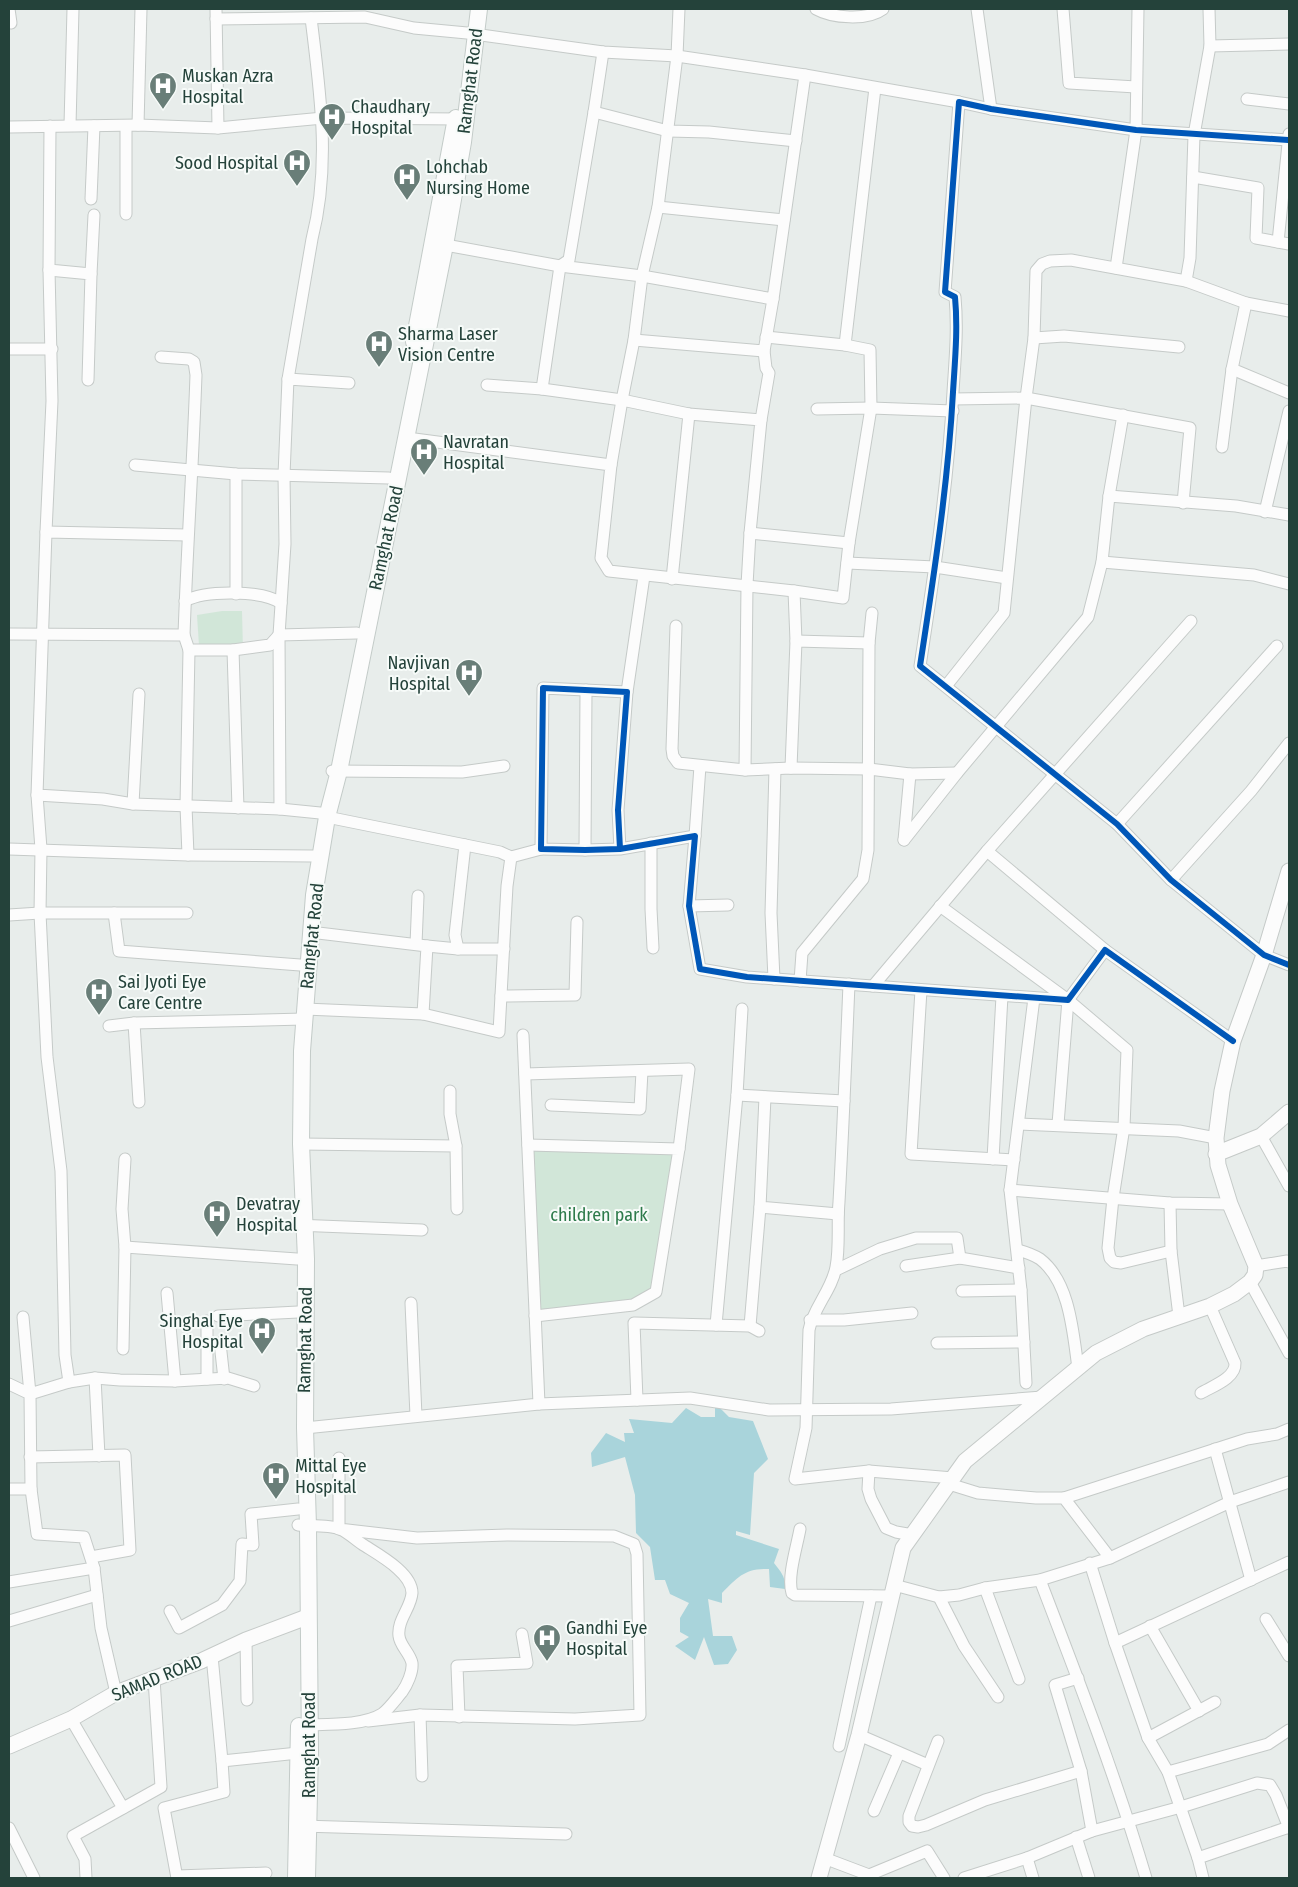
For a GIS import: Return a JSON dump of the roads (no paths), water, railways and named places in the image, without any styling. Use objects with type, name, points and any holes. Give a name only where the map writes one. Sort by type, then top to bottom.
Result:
[{"type":"main road","name":"Ramghat Road","points":[[470,9],[471,34]]},
{"type":"main road","name":"Ramghat Road","points":[[296,1878],[303,1826],[303,1619],[301,1520],[296,1440],[301,1375],[302,1016],[300,965],[306,894],[313,856],[335,771],[407,438],[461,119],[471,34],[478,9]]},
{"type":"main road","name":"Ramghat Road","points":[[335,771],[357,633],[439,243]]},
{"type":"main road","name":"Ramghat Road","points":[[301,1520],[304,1428],[296,1259],[300,1226],[293,1144],[302,1016],[323,815]]},
{"type":"main road","name":"Ramghat Road","points":[[304,1725],[298,1753],[307,1878]]},
{"type":"street","points":[[9,9],[11,23]]},
{"type":"street","points":[[70,125],[73,9]]},
{"type":"street","points":[[138,125],[141,9]]},
{"type":"street","points":[[679,9],[677,56],[658,208],[642,276],[634,340],[611,465],[601,558],[608,571],[672,579],[747,585],[843,598],[849,543],[871,408],[870,350],[766,337]]},
{"type":"street","points":[[816,9],[824,14],[858,16],[879,12],[883,9]]},
{"type":"street","points":[[977,9],[991,108]]},
{"type":"street","points":[[1063,9],[1069,83],[1136,87]]},
{"type":"street","points":[[1116,268],[1136,130],[1138,9]]},
{"type":"street","points":[[1186,281],[1190,258],[1194,134],[1210,46],[1209,9]]},
{"type":"street","points":[[218,128],[216,14],[311,18],[365,17],[414,28],[603,52],[677,56],[805,75],[991,108],[1136,130],[1194,134],[1289,136],[1284,243],[1256,238],[1258,188],[1193,177]]},
{"type":"street","points":[[280,809],[279,635],[285,544],[284,474],[288,379],[312,238],[318,217],[323,168],[323,118],[311,18]]},
{"type":"street","points":[[1210,46],[1289,44]]},
{"type":"street","points":[[542,389],[560,266],[569,260],[603,52]]},
{"type":"street","points":[[745,770],[747,585],[761,420],[769,373],[766,368],[764,351],[805,75]]},
{"type":"street","points":[[845,346],[875,88]]},
{"type":"street","points":[[1248,99],[1289,104]]},
{"type":"street","points":[[959,102],[945,292],[955,297],[957,318],[953,405],[935,567],[920,666],[1117,824],[1171,880],[1264,956],[1289,965]]},
{"type":"street","points":[[594,112],[668,131],[709,132],[796,141]]},
{"type":"street","points":[[9,127],[138,125],[218,128],[323,118],[461,119]]},
{"type":"street","points":[[50,126],[49,270],[52,401],[37,795],[41,850],[40,913],[47,1057],[61,1171],[65,1355],[69,1382]]},
{"type":"street","points":[[91,199],[94,126]]},
{"type":"street","points":[[126,126],[126,214]]},
{"type":"street","points":[[658,208],[784,220]]},
{"type":"street","points":[[88,380],[94,215]]},
{"type":"street","points":[[439,243],[560,266],[642,276],[773,299]]},
{"type":"street","points":[[946,686],[1004,612],[1006,578],[1034,338],[1036,271],[1042,264],[1050,261],[1071,260],[1186,281],[1246,303],[1289,311]]},
{"type":"street","points":[[49,270],[91,274]]},
{"type":"street","points":[[1222,447],[1232,369],[1246,303]]},
{"type":"street","points":[[1034,338],[1064,336],[1179,347]]},
{"type":"street","points":[[634,340],[764,351]]},
{"type":"street","points":[[9,349],[52,349]]},
{"type":"street","points":[[162,357],[189,359],[194,362],[196,375],[187,535],[184,635],[189,650],[186,806],[188,855]]},
{"type":"street","points":[[1232,369],[1289,393]]},
{"type":"street","points":[[288,379],[349,383]]},
{"type":"street","points":[[487,385],[542,389],[622,400],[689,414],[761,420]]},
{"type":"street","points":[[817,409],[953,405],[1026,398],[1190,428],[1183,503]]},
{"type":"street","points":[[1265,512],[1289,411]]},
{"type":"street","points":[[672,579],[689,414]]},
{"type":"street","points":[[910,774],[904,840],[957,773],[1088,617],[1102,562],[1109,496],[1122,415]]},
{"type":"street","points":[[407,438],[611,465]]},
{"type":"street","points":[[134,465],[236,474],[389,478]]},
{"type":"street","points":[[236,474],[236,594]]},
{"type":"street","points":[[1109,496],[1236,506],[1289,515]]},
{"type":"street","points":[[46,532],[187,535]]},
{"type":"street","points":[[750,533],[849,543]]},
{"type":"street","points":[[847,562],[935,567],[1006,578]]},
{"type":"street","points":[[1102,562],[1254,575],[1289,584]]},
{"type":"street","points":[[620,848],[618,810],[627,692],[644,576]]},
{"type":"street","points":[[791,768],[796,640],[794,591]]},
{"type":"street","points":[[185,601],[195,596],[236,594],[273,597],[281,603]]},
{"type":"street","points":[[800,981],[802,953],[864,879],[868,850],[869,643],[872,613]]},
{"type":"street","points":[[873,986],[987,851],[1191,621]]},
{"type":"street","points":[[676,626],[673,756],[678,762],[745,770],[791,768],[869,769],[910,774],[957,773]]},
{"type":"street","points":[[189,650],[233,650],[270,645],[279,635],[357,633]]},
{"type":"street","points":[[9,634],[184,635]]},
{"type":"street","points":[[796,640],[869,643]]},
{"type":"street","points":[[1117,824],[1277,646]]},
{"type":"street","points":[[233,650],[238,808]]},
{"type":"street","points":[[541,848],[543,688],[627,692]]},
{"type":"street","points":[[585,850],[586,690]]},
{"type":"street","points":[[133,804],[139,694]]},
{"type":"street","points":[[1171,880],[1251,791],[1289,743]]},
{"type":"street","points":[[335,771],[462,772],[504,766]]},
{"type":"street","points":[[700,766],[689,906],[700,969],[747,977],[1068,1000]]},
{"type":"street","points":[[774,979],[771,913],[775,769]]},
{"type":"street","points":[[37,795],[102,799],[133,804],[280,809],[323,815],[500,852],[511,857],[541,848],[585,850],[620,848],[695,836]]},
{"type":"street","points":[[651,844],[651,909],[654,948]]},
{"type":"street","points":[[458,949],[455,935],[465,845]]},
{"type":"street","points":[[9,849],[188,855],[313,856]]},
{"type":"street","points":[[987,851],[1105,950],[1234,1041]]},
{"type":"street","points":[[109,1026],[134,1023],[302,1016],[423,1014],[499,1032],[511,857]]},
{"type":"street","points":[[819,1878],[859,1736],[903,1548],[965,1461],[1042,1397],[1104,1349],[1143,1330],[1210,1306],[1234,1294],[1250,1282],[1255,1275],[1256,1266],[1230,1204],[1218,1166],[1216,1138],[1222,1091],[1234,1041],[1264,956],[1289,872]]},
{"type":"street","points":[[418,896],[422,945],[423,1014]]},
{"type":"street","points":[[689,906],[728,905]]},
{"type":"street","points":[[940,906],[1068,1000],[1127,1050],[1124,1128],[1113,1198],[1108,1248],[1110,1258],[1114,1262],[1121,1263],[1171,1251]]},
{"type":"street","points":[[9,916],[40,913],[187,913]]},
{"type":"street","points":[[114,913],[118,951],[300,965]]},
{"type":"street","points":[[501,996],[575,995],[577,922]]},
{"type":"street","points":[[310,932],[458,949],[504,949]]},
{"type":"street","points":[[1058,1124],[1068,1000],[1105,950]]},
{"type":"street","points":[[849,984],[836,1270],[810,1320],[805,1410],[806,1428],[795,1479],[869,1471],[951,1481],[978,1493],[1036,1498],[1064,1498],[1246,1439],[1276,1434],[1289,1429]]},
{"type":"street","points":[[921,990],[911,1154],[1014,1160]]},
{"type":"street","points":[[993,1159],[1002,996]]},
{"type":"street","points":[[1026,1383],[1020,1268],[1010,1190],[1034,998]]},
{"type":"street","points":[[716,1325],[737,1095],[742,1009]]},
{"type":"street","points":[[134,1023],[139,1102]]},
{"type":"street","points":[[524,1034],[539,1404]]},
{"type":"street","points":[[525,1074],[689,1069],[679,1148],[656,1292],[633,1306],[535,1316]]},
{"type":"street","points":[[551,1105],[640,1109],[642,1071]]},
{"type":"street","points":[[450,1091],[450,1114],[456,1146],[456,1209]]},
{"type":"street","points":[[737,1095],[844,1101]]},
{"type":"street","points":[[637,1400],[634,1323],[716,1325],[754,1329],[764,1097]]},
{"type":"street","points":[[1216,1154],[1261,1136],[1289,1112]]},
{"type":"street","points":[[1019,1124],[1058,1124],[1179,1131],[1216,1138]]},
{"type":"street","points":[[1261,1136],[1289,1186]]},
{"type":"street","points":[[301,1144],[456,1146]]},
{"type":"street","points":[[528,1145],[679,1148]]},
{"type":"street","points":[[123,1349],[125,1247],[122,1209],[125,1159]]},
{"type":"street","points":[[1010,1190],[1170,1203],[1230,1204]]},
{"type":"street","points":[[1170,1203],[1171,1251],[1179,1316]]},
{"type":"street","points":[[760,1207],[838,1214]]},
{"type":"street","points":[[300,1226],[422,1230]]},
{"type":"street","points":[[836,1270],[880,1249],[916,1238],[957,1238],[960,1258]]},
{"type":"street","points":[[125,1247],[296,1259]]},
{"type":"street","points":[[1018,1250],[1039,1258],[1056,1278],[1071,1316],[1078,1368]]},
{"type":"street","points":[[906,1266],[960,1258],[1020,1268]]},
{"type":"street","points":[[1256,1266],[1289,1262]]},
{"type":"street","points":[[1250,1282],[1289,1353]]},
{"type":"street","points":[[962,1291],[1021,1290]]},
{"type":"street","points":[[166,1293],[175,1381]]},
{"type":"street","points":[[411,1303],[416,1416]]},
{"type":"street","points":[[1201,1392],[1231,1375],[1235,1369],[1235,1363],[1210,1306]]},
{"type":"street","points":[[218,1316],[298,1312]]},
{"type":"street","points":[[810,1320],[854,1319],[912,1313]]},
{"type":"street","points":[[23,1317],[30,1394],[31,1489],[37,1534],[84,1537],[92,1563],[101,1628],[116,1693]]},
{"type":"street","points":[[206,1321],[207,1379]]},
{"type":"street","points":[[220,1342],[224,1378]]},
{"type":"street","points":[[937,1342],[1024,1342]]},
{"type":"street","points":[[95,1378],[99,1456]]},
{"type":"street","points":[[9,1384],[30,1394],[69,1382],[95,1378],[175,1381],[228,1378],[254,1386]]},
{"type":"street","points":[[304,1428],[539,1404],[690,1398],[769,1410],[890,1409],[1042,1397]]},
{"type":"street","points":[[1214,1450],[1251,1580]]},
{"type":"street","points":[[9,1582],[92,1563],[130,1550],[125,1455],[30,1457]]},
{"type":"street","points":[[338,1458],[339,1529]]},
{"type":"street","points":[[869,1471],[868,1490],[871,1500],[886,1528],[912,1535]]},
{"type":"street","points":[[800,1529],[790,1587],[795,1595],[871,1596],[893,1591],[939,1597],[1040,1580],[1110,1558],[1230,1502],[1289,1482]]},
{"type":"street","points":[[9,1489],[31,1489]]},
{"type":"street","points":[[1064,1498],[1110,1558]]},
{"type":"street","points":[[170,1611],[179,1628],[222,1605],[240,1581],[242,1544],[253,1545],[251,1514],[301,1520],[339,1529],[418,1538],[507,1535],[614,1536],[634,1544],[637,1554],[640,1715],[575,1720],[420,1715],[368,1721],[304,1725]]},
{"type":"street","points":[[339,1529],[394,1565],[408,1580],[412,1591],[400,1625],[399,1635],[412,1664],[410,1676],[403,1690],[391,1706],[383,1714],[368,1721]]},
{"type":"street","points":[[1115,1643],[1289,1562]]},
{"type":"street","points":[[1090,1563],[1148,1738],[1168,1772],[1198,1858],[1203,1878]]},
{"type":"street","points":[[1040,1580],[1078,1678],[1129,1820],[1146,1878]]},
{"type":"street","points":[[985,1588],[1019,1679]]},
{"type":"street","points":[[9,1621],[97,1595]]},
{"type":"street","points":[[839,1746],[871,1596]]},
{"type":"street","points":[[939,1597],[964,1646],[998,1697]]},
{"type":"street","name":"SAMAD ROAD","points":[[9,1746],[71,1719],[116,1693],[303,1619]]},
{"type":"street","points":[[1266,1619],[1289,1656]]},
{"type":"street","points":[[1150,1626],[1199,1711]]},
{"type":"street","points":[[459,1717],[457,1666],[527,1663],[522,1634]]},
{"type":"street","points":[[246,1640],[247,1700]]},
{"type":"street","points":[[212,1656],[224,1792],[164,1808],[177,1877],[241,1876],[266,1873]]},
{"type":"street","points":[[1078,1678],[1054,1686],[1081,1771],[1092,1831]]},
{"type":"street","points":[[86,1878],[85,1859],[73,1836],[161,1787],[154,1679]]},
{"type":"street","points":[[1148,1738],[1215,1702]]},
{"type":"street","points":[[420,1715],[422,1776]]},
{"type":"street","points":[[71,1719],[123,1808]]},
{"type":"street","points":[[1168,1772],[1268,1744],[1289,1730]]},
{"type":"street","points":[[859,1736],[928,1765]]},
{"type":"street","points":[[938,1741],[910,1816],[909,1822],[912,1826],[918,1827],[986,1800],[1081,1771]]},
{"type":"street","points":[[222,1761],[298,1753]]},
{"type":"street","points":[[874,1812],[899,1753]]},
{"type":"street","points":[[964,1878],[989,1875],[1092,1831],[1181,1807],[1257,1783],[1270,1785],[1289,1827],[1198,1858]]},
{"type":"street","points":[[303,1826],[566,1834]]},
{"type":"street","points":[[9,1828],[34,1878]]},
{"type":"street","points":[[1076,1837],[1089,1878]]},
{"type":"street","points":[[824,1858],[869,1875],[927,1851],[944,1878]]},
{"type":"street","points":[[1027,1858],[1033,1878]]},
{"type":"water","points":[[715,1407],[719,1407],[729,1417],[753,1421],[768,1459],[754,1473],[750,1535],[736,1531],[736,1535],[779,1549],[774,1563],[785,1581],[785,1589],[770,1587],[769,1569],[761,1569],[748,1572],[738,1578],[722,1593],[722,1603],[708,1599],[713,1636],[732,1636],[737,1650],[728,1664],[714,1665],[704,1637],[695,1660],[675,1646],[689,1637],[680,1632],[680,1618],[689,1603],[670,1594],[665,1580],[655,1580],[650,1547],[636,1533],[635,1495],[625,1457],[592,1467],[591,1453],[606,1433],[625,1442],[624,1433],[634,1433],[629,1419],[672,1423],[686,1408],[701,1417],[715,1417]]},
{"type":"place","name":"Muskan Azra Hospital","points":[[163,110]]},
{"type":"place","name":"Chaudhary Hospital","points":[[332,141]]},
{"type":"place","name":"Sood Hospital","points":[[297,187]]},
{"type":"place","name":"Lohchab Nursing Home","points":[[407,201]]},
{"type":"place","name":"Sharma Laser Vision Centre","points":[[379,368]]},
{"type":"place","name":"Navratan Hospital","points":[[424,476]]},
{"type":"place","name":"Navjivan Hospital","points":[[469,697]]},
{"type":"place","name":"Sai Jyoti Eye Care Centre","points":[[99,1016]]},
{"type":"place","name":"Devatray Hospital","points":[[217,1238]]},
{"type":"place","name":"Singhal Eye Hospital","points":[[262,1355]]},
{"type":"place","name":"Mittal Eye Hospital","points":[[276,1500]]},
{"type":"place","name":"Gandhi Eye Hospital","points":[[547,1662]]},
{"type":"park label","name":"children park","points":[[599,1215]]}]
